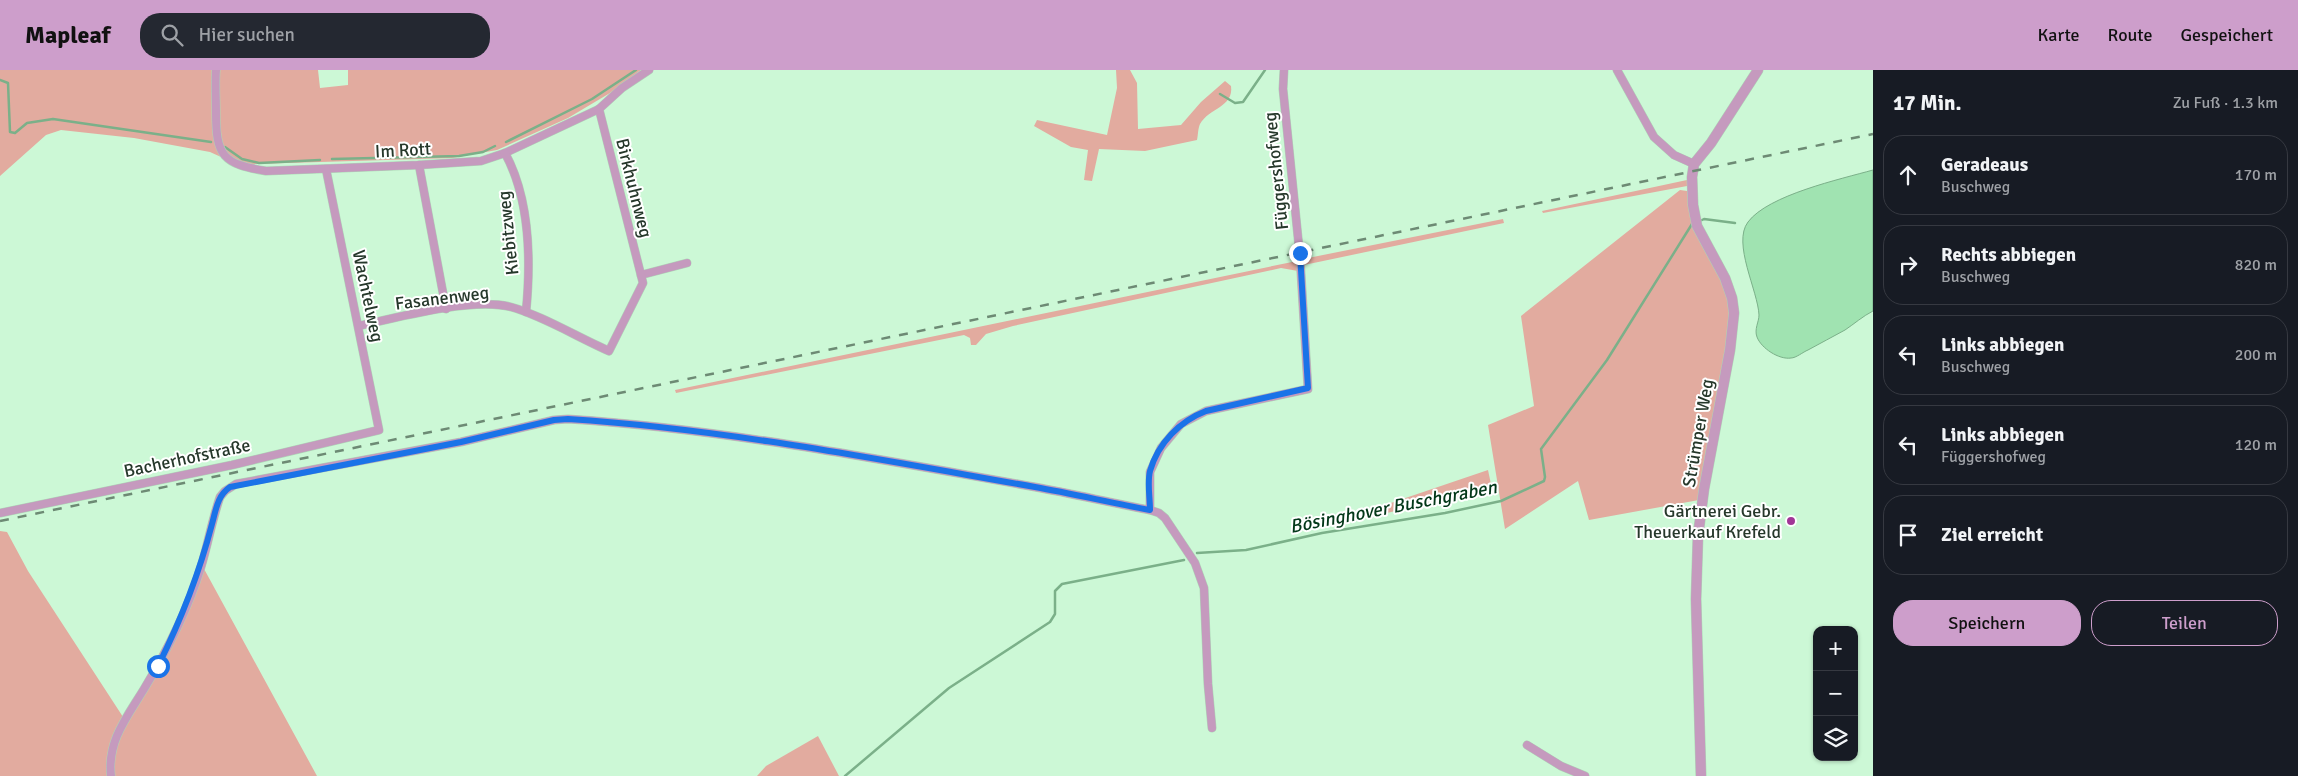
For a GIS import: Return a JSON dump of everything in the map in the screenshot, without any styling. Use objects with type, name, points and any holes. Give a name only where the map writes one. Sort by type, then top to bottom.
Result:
[{"type":"street","name":"Im Rott","points":[[216,70],[216,134],[219,149],[230,160],[247,168],[266,170],[326,169],[481,161],[505,153],[599,109],[622,88],[649,70]]},
{"type":"street","name":"Függershofweg","points":[[1150,510],[1150,472],[1161,448],[1181,424],[1194,415],[1206,411],[1308,388],[1300,257],[1283,90],[1284,70]]},
{"type":"street","points":[[1617,70],[1654,137],[1674,154],[1694,164],[1758,70]]},
{"type":"street","name":"Birkhuhnweg","points":[[599,109],[643,283],[610,351]]},
{"type":"street","name":"Kiebitzweg","points":[[505,153],[519,185],[524,218],[529,269],[526,312]]},
{"type":"street","name":"Strümper Weg","points":[[1694,164],[1692,186],[1696,221],[1725,278],[1732,298],[1734,313],[1730,350],[1704,489],[1698,536],[1696,600],[1701,776]]},
{"type":"street","points":[[419,165],[446,309]]},
{"type":"street","name":"Wachtelweg","points":[[326,169],[379,430]]},
{"type":"street","points":[[641,275],[687,263]]},
{"type":"street","name":"Fasanenweg","points":[[359,326],[446,309],[491,305],[510,307],[526,312],[610,351]]},
{"type":"street","points":[[111,776],[110,766],[116,734],[158,666],[175,632],[200,568],[220,497],[225,491],[236,484],[461,442],[554,420],[568,419],[663,427],[787,445],[1037,487],[1159,513],[1165,518],[1201,576],[1204,588],[1212,728]]},
{"type":"street","name":"Bacherhofstraße","points":[[0,514],[232,465],[379,430]]},
{"type":"street","points":[[1527,745],[1561,766],[1585,776]]},
{"type":"shaded area","points":[[0,70],[318,70],[320,88],[348,85],[348,70],[641,70],[610,93],[568,118],[497,150],[452,158],[252,164],[221,157],[210,152],[134,138],[61,130],[46,135],[0,176]]},
{"type":"shaded area","points":[[1116,70],[1130,70],[1137,83],[1138,129],[1181,125],[1201,102],[1225,81],[1231,86],[1231,93],[1225,103],[1209,114],[1200,124],[1197,140],[1145,151],[1099,149],[1092,181],[1084,180],[1088,150],[1071,147],[1034,126],[1037,120],[1107,135],[1117,88]]},
{"type":"shaded area","points":[[1873,170],[1873,311],[1845,330],[1795,357],[1786,358],[1776,355],[1762,345],[1756,334],[1759,315],[1758,305],[1747,267],[1743,242],[1744,231],[1748,222],[1758,212],[1788,196],[1825,183]]},
{"type":"shaded area","points":[[1687,180],[1687,186],[1543,213],[1542,211]]},
{"type":"shaded area","points":[[1680,190],[1687,191],[1691,217],[1722,278],[1732,315],[1699,500],[1589,520],[1578,481],[1505,529],[1488,425],[1534,406],[1521,316]]},
{"type":"shaded area","points":[[1503,219],[1504,223],[1304,265],[1303,259]]},
{"type":"shaded area","points":[[1297,261],[1298,271],[1281,268],[1013,326],[986,334],[976,345],[971,345],[970,338],[964,335],[676,393],[675,390]]},
{"type":"shaded area","points":[[1488,470],[1492,489],[1378,515],[1376,508]]},
{"type":"shaded area","points":[[0,531],[7,532],[28,571],[125,720],[144,691],[203,567],[317,776],[0,776]]},
{"type":"shaded area","points":[[818,736],[839,776],[757,776],[766,766]]},
{"type":"waterway","points":[[506,142],[592,99],[636,70]]},
{"type":"waterway","points":[[1220,94],[1235,103],[1243,102],[1265,70]]},
{"type":"waterway","points":[[0,80],[8,83],[10,132],[15,133],[27,123],[53,119],[211,142]]},
{"type":"waterway","points":[[332,159],[459,156],[483,152],[495,146]]},
{"type":"waterway","points":[[225,147],[242,159],[259,163],[320,160]]},
{"type":"waterway","name":"Bösinghover Buschgraben","points":[[1700,221],[1704,219],[1735,223]]},
{"type":"waterway","name":"Bösinghover Buschgraben","points":[[1197,553],[1246,550],[1322,533],[1445,513],[1501,501],[1544,481],[1541,449],[1607,360],[1692,224]]},
{"type":"waterway","name":"Bösinghover Buschgraben","points":[[845,776],[949,688],[1050,622],[1055,614],[1055,591],[1062,584],[1184,560]]},
{"type":"railway","points":[[0,521],[1873,134]]},
{"type":"place","name":"Gärtnerei Gebr. Theuerkauf Krefeld","points":[[1791,521]]},
{"type":"route","points":[[158,666],[175,632],[200,568],[220,497],[230,487],[236,484],[461,442],[554,420],[568,419],[663,427],[787,445],[1037,487],[1150,510],[1150,472],[1161,448],[1181,424],[1194,415],[1206,411],[1308,388],[1300,253]]}]
